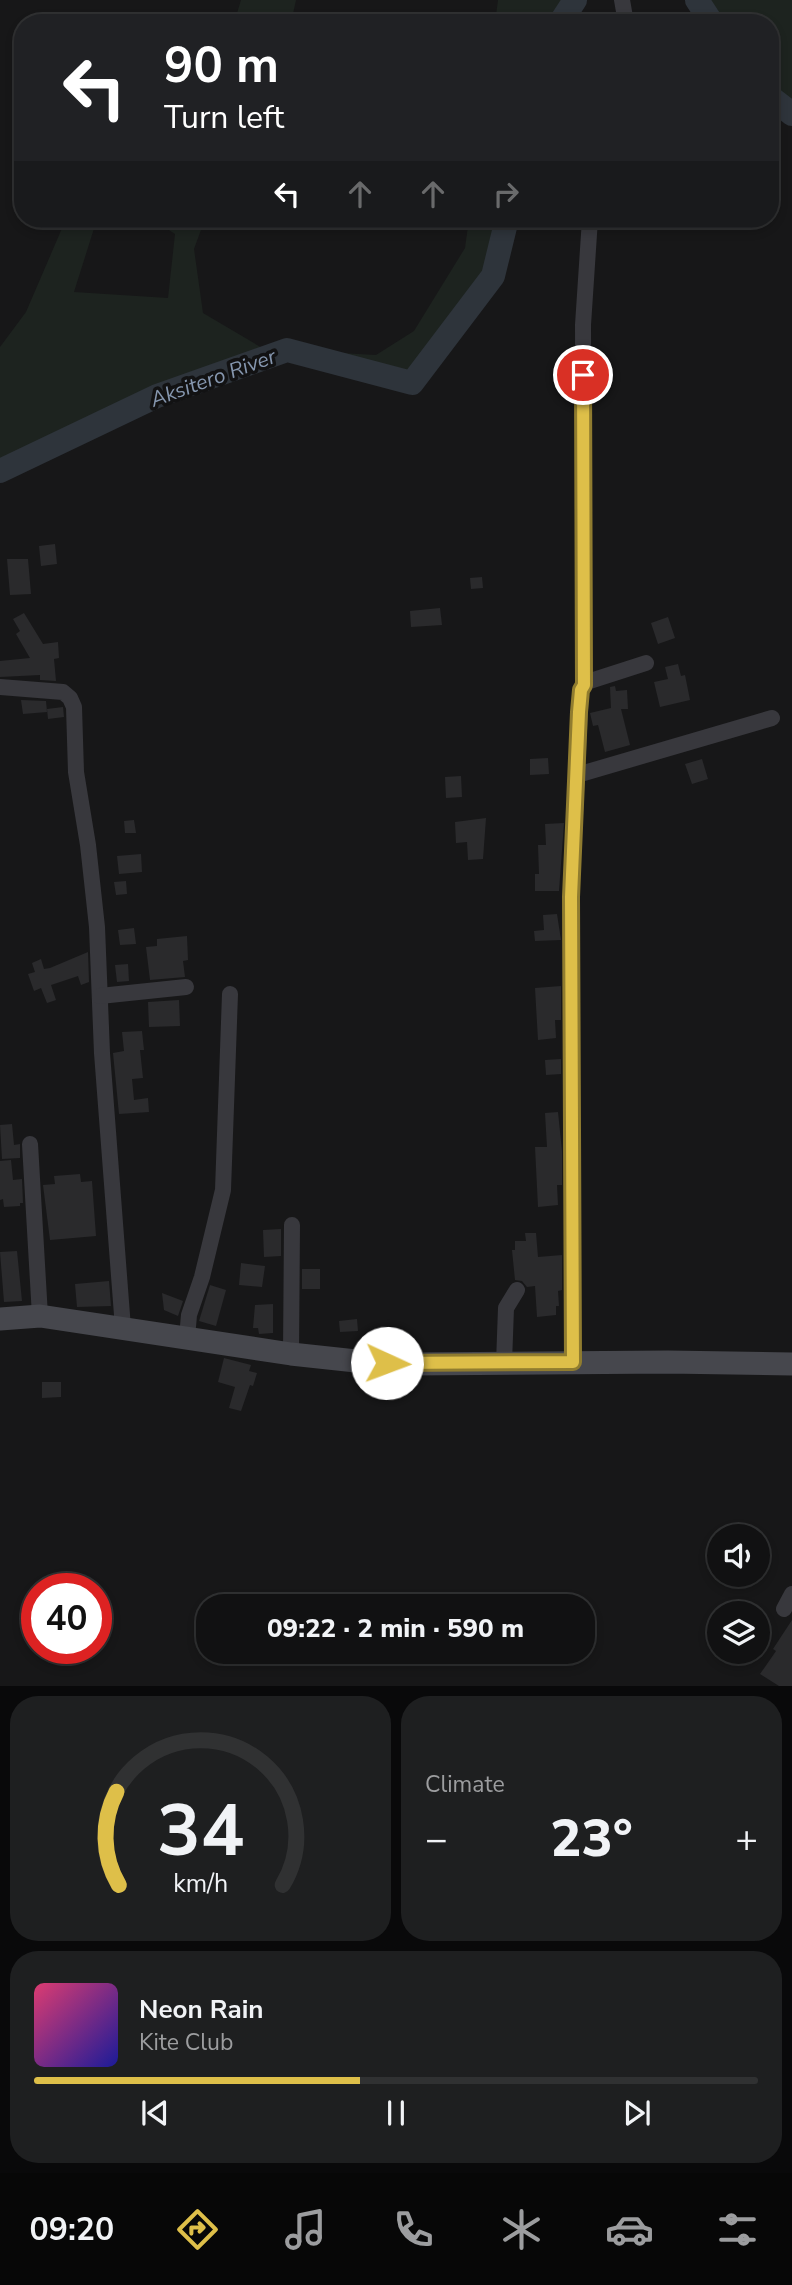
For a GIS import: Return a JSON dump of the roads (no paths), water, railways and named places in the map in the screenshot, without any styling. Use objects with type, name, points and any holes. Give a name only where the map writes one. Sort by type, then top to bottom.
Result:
[{"type":"street","points":[[573,1362],[571,910],[579,712],[584,685],[583,325],[589,228]]},
{"type":"street","points":[[584,685],[646,663]]},
{"type":"street","points":[[0,687],[63,692],[74,707],[76,772],[92,883],[123,1328]]},
{"type":"street","points":[[577,775],[772,718]]},
{"type":"street","points":[[100,996],[186,987]]},
{"type":"street","points":[[187,1338],[189,1315],[202,1277],[223,1190],[230,994]]},
{"type":"street","points":[[30,1143],[40,1316]]},
{"type":"street","points":[[291,1354],[292,1225]]},
{"type":"street","points":[[504,1363],[506,1308],[517,1290]]},
{"type":"street","points":[[0,1319],[40,1316],[291,1354],[411,1364],[792,1364]]},
{"type":"street","points":[[784,1609],[792,1594]]},
{"type":"waterway","name":"Aksitero River","points":[[566,14],[575,0]]},
{"type":"waterway","name":"Aksitero River","points":[[697,0],[706,14]]},
{"type":"waterway","name":"Aksitero River","points":[[779,104],[792,114]]},
{"type":"waterway","name":"Aksitero River","points":[[0,471],[157,396],[287,350],[412,383],[493,276],[505,228]]}]
